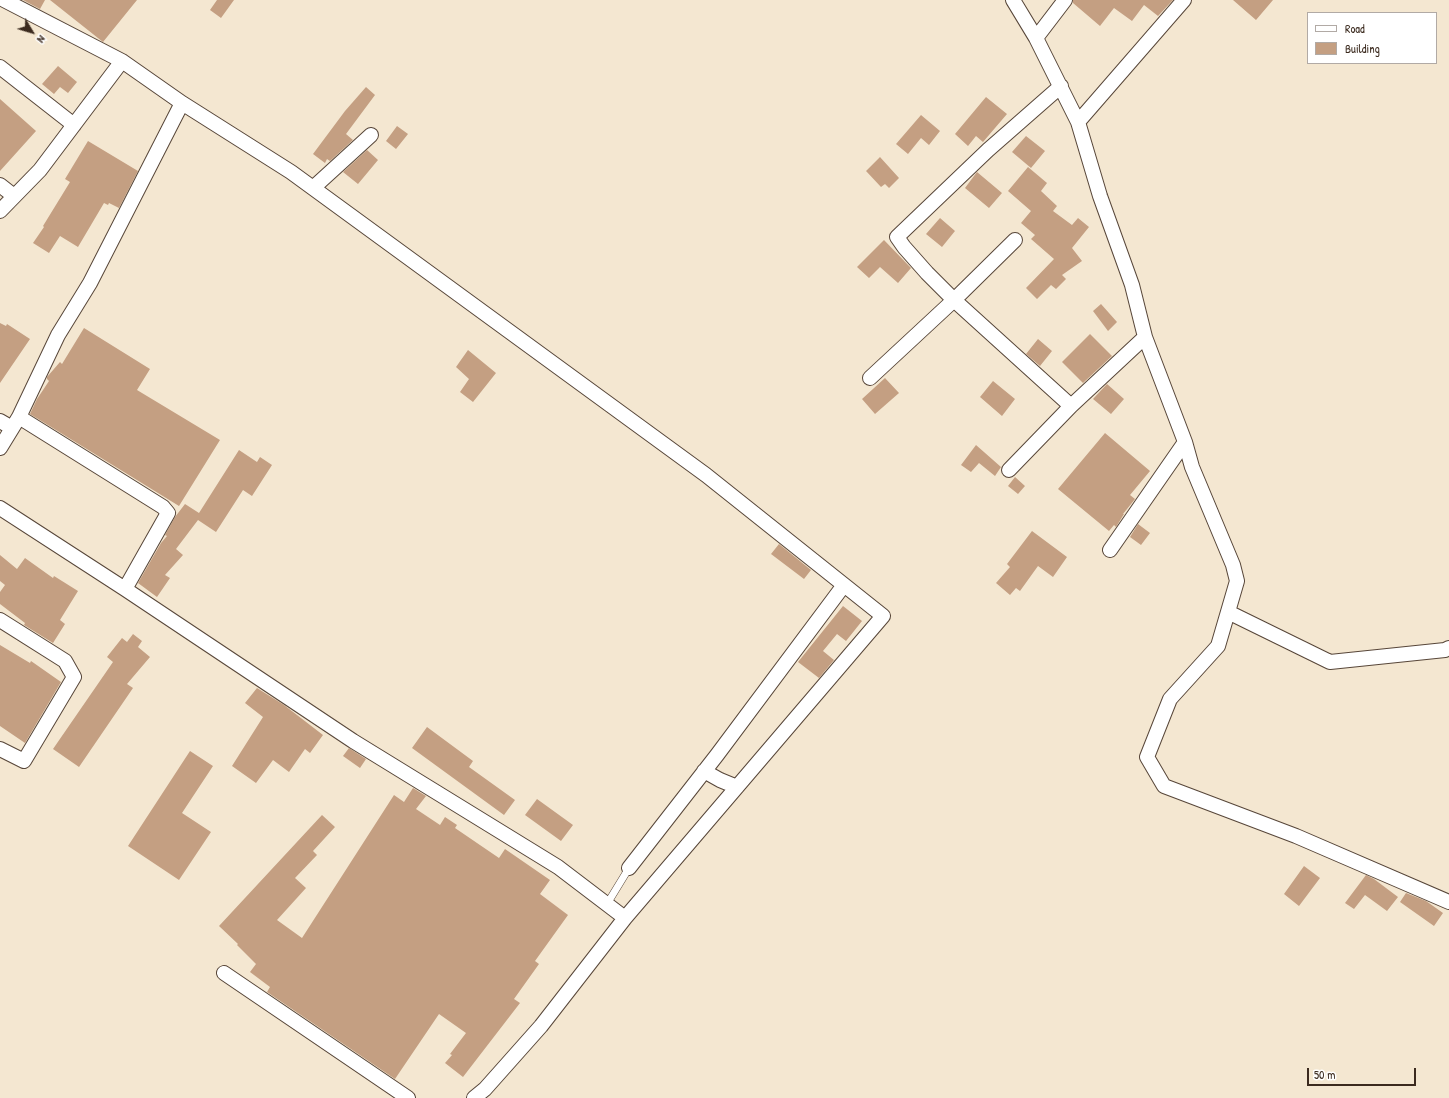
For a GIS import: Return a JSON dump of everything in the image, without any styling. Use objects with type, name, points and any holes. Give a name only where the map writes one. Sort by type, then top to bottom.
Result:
[{"type":"street","points":[[4,0],[122,61],[182,103],[291,172],[706,475],[883,616],[625,918],[541,1026],[485,1089],[474,1098]]},
{"type":"street","points":[[1013,0],[1036,38],[1078,122],[1100,196],[1132,285],[1145,338],[1185,442],[1192,467],[1233,565],[1237,581],[1218,646],[1170,699],[1147,756],[1164,786],[1296,836],[1449,902]]},
{"type":"street","points":[[1036,38],[1065,0]]},
{"type":"street","points":[[1078,122],[1184,0]]},
{"type":"street","points":[[0,211],[40,170],[122,61]]},
{"type":"street","points":[[0,67],[74,125]]},
{"type":"street","points":[[1061,86],[988,150],[897,237],[927,273],[954,300],[1071,406]]},
{"type":"street","points":[[0,448],[10,422],[58,336],[90,283],[182,103]]},
{"type":"street","points":[[313,188],[372,135]]},
{"type":"street","points":[[0,185],[14,196]]},
{"type":"street","points":[[870,378],[954,300],[1015,240]]},
{"type":"street","points":[[1009,470],[1071,406],[1145,338]]},
{"type":"street","points":[[10,422],[163,508],[168,513],[125,589]]},
{"type":"street","points":[[1110,550],[1185,442]]},
{"type":"street","points":[[0,508],[125,589],[352,741],[558,867],[625,918]]},
{"type":"street","points":[[629,868],[844,585]]},
{"type":"street","points":[[1228,612],[1330,662],[1445,650],[1449,648]]},
{"type":"street","points":[[0,620],[65,661],[74,677],[24,761],[0,749]]},
{"type":"street","points":[[704,771],[737,787]]},
{"type":"street","points":[[224,973],[408,1098]]},
{"type":"lane","points":[[607,904],[629,868]]},
{"type":"building","points":[[23,0],[45,0],[40,9]]},
{"type":"building","points":[[50,0],[137,0],[103,42]]},
{"type":"building","points":[[217,0],[234,0],[221,18],[210,10]]},
{"type":"building","points":[[1073,0],[1173,0],[1158,16],[1144,5],[1132,21],[1114,8],[1100,26],[1073,3]]},
{"type":"building","points":[[1233,0],[1273,0],[1256,20]]},
{"type":"building","points":[[58,66],[77,82],[68,93],[60,87],[54,94],[42,84]]},
{"type":"building","points":[[366,87],[375,95],[346,134],[353,140],[330,161],[327,159],[325,163],[313,154],[345,111]]},
{"type":"building","points":[[986,97],[1007,114],[983,142],[976,136],[968,146],[955,134]]},
{"type":"building","points":[[0,99],[36,131],[0,171]]},
{"type":"building","points":[[921,115],[940,131],[929,145],[921,138],[908,154],[896,144]]},
{"type":"building","points":[[397,126],[408,134],[396,149],[386,141]]},
{"type":"building","points":[[1026,136],[1045,151],[1031,168],[1012,152]]},
{"type":"building","points":[[88,141],[138,171],[119,208],[109,203],[108,205],[104,203],[78,247],[60,236],[49,253],[33,243],[70,182],[65,179]]},
{"type":"building","points":[[367,150],[378,160],[358,184],[343,172]]},
{"type":"building","points":[[880,157],[899,178],[889,188],[885,184],[881,187],[866,171]]},
{"type":"building","points":[[1028,167],[1047,183],[1041,191],[1057,206],[1053,211],[1072,225],[1078,218],[1089,227],[1072,248],[1082,261],[1062,275],[1066,279],[1056,289],[1051,285],[1037,299],[1026,288],[1054,259],[1031,239],[1035,235],[1021,223],[1031,211],[1008,191]]},
{"type":"building","points":[[977,172],[1002,193],[989,208],[965,188]]},
{"type":"building","points":[[940,218],[955,231],[942,247],[926,234]]},
{"type":"building","points":[[884,240],[911,268],[898,283],[880,267],[869,278],[857,267]]},
{"type":"building","points":[[1101,304],[1117,322],[1108,331],[1093,311]]},
{"type":"building","points":[[0,323],[6,326],[7,324],[30,339],[0,383]]},
{"type":"building","points":[[84,328],[150,369],[137,390],[220,440],[179,506],[30,414],[37,399],[49,381],[47,377],[60,362],[62,364]]},
{"type":"building","points":[[1090,334],[1112,356],[1083,383],[1062,362]]},
{"type":"building","points":[[1038,339],[1052,351],[1040,366],[1026,354]]},
{"type":"building","points":[[468,350],[496,373],[473,402],[460,392],[469,379],[456,367]]},
{"type":"building","points":[[885,378],[899,393],[875,414],[862,399]]},
{"type":"building","points":[[993,381],[1015,399],[1002,416],[980,397]]},
{"type":"building","points":[[1107,384],[1124,399],[1111,414],[1093,399]]},
{"type":"building","points":[[1105,433],[1150,471],[1130,495],[1135,499],[1123,514],[1116,527],[1114,525],[1109,531],[1058,489]]},
{"type":"building","points":[[976,445],[1001,467],[995,476],[979,463],[971,472],[961,465]]},
{"type":"building","points":[[239,450],[257,462],[260,457],[272,465],[252,496],[243,490],[216,532],[198,520],[176,549],[183,555],[165,575],[170,578],[157,597],[138,583],[161,543],[167,536],[165,535],[175,517],[185,504],[199,513]]},
{"type":"building","points":[[1015,477],[1025,486],[1018,494],[1008,486]]},
{"type":"building","points":[[1138,524],[1150,533],[1141,545],[1130,537]]},
{"type":"building","points":[[1032,531],[1067,557],[1053,577],[1038,566],[1020,591],[1016,588],[1010,595],[996,583],[1010,567],[1007,564]]},
{"type":"building","points":[[779,544],[811,570],[804,579],[771,554]]},
{"type":"building","points":[[0,555],[17,569],[25,558],[53,578],[54,576],[78,591],[60,620],[65,624],[53,643],[24,625],[25,623],[0,604],[0,592],[5,585],[0,581]]},
{"type":"building","points":[[843,606],[862,621],[846,641],[837,634],[823,651],[834,660],[819,678],[798,662]]},
{"type":"building","points":[[133,634],[142,641],[138,647],[150,657],[127,684],[133,688],[79,767],[53,749],[113,662],[107,657],[122,638],[127,642]]},
{"type":"building","points":[[0,645],[30,663],[31,661],[61,682],[25,743],[0,726]]},
{"type":"building","points":[[257,688],[284,705],[323,735],[310,753],[305,749],[289,772],[273,760],[256,783],[232,766],[263,717],[245,703]]},
{"type":"building","points":[[427,727],[473,761],[469,767],[515,800],[504,815],[412,748]]},
{"type":"building","points":[[349,748],[366,759],[360,768],[343,756]]},
{"type":"building","points":[[190,751],[213,766],[182,813],[211,832],[179,880],[128,846]]},
{"type":"building","points":[[413,788],[426,796],[416,809],[440,825],[445,817],[457,825],[455,828],[499,858],[505,849],[550,880],[540,894],[568,915],[535,961],[539,964],[514,999],[520,1003],[463,1077],[445,1063],[466,1033],[439,1014],[395,1079],[267,992],[270,987],[250,972],[256,964],[219,926],[322,815],[335,827],[313,851],[317,855],[295,878],[306,888],[277,920],[302,938],[394,795],[404,802]]},
{"type":"building","points":[[537,799],[573,825],[561,841],[525,815]]},
{"type":"building","points":[[1304,866],[1320,878],[1299,906],[1284,894]]},
{"type":"building","points":[[1366,875],[1374,879],[1398,897],[1387,911],[1365,895],[1354,909],[1345,903]]},
{"type":"building","points":[[1406,893],[1426,901],[1443,913],[1434,926],[1400,902]]}]
